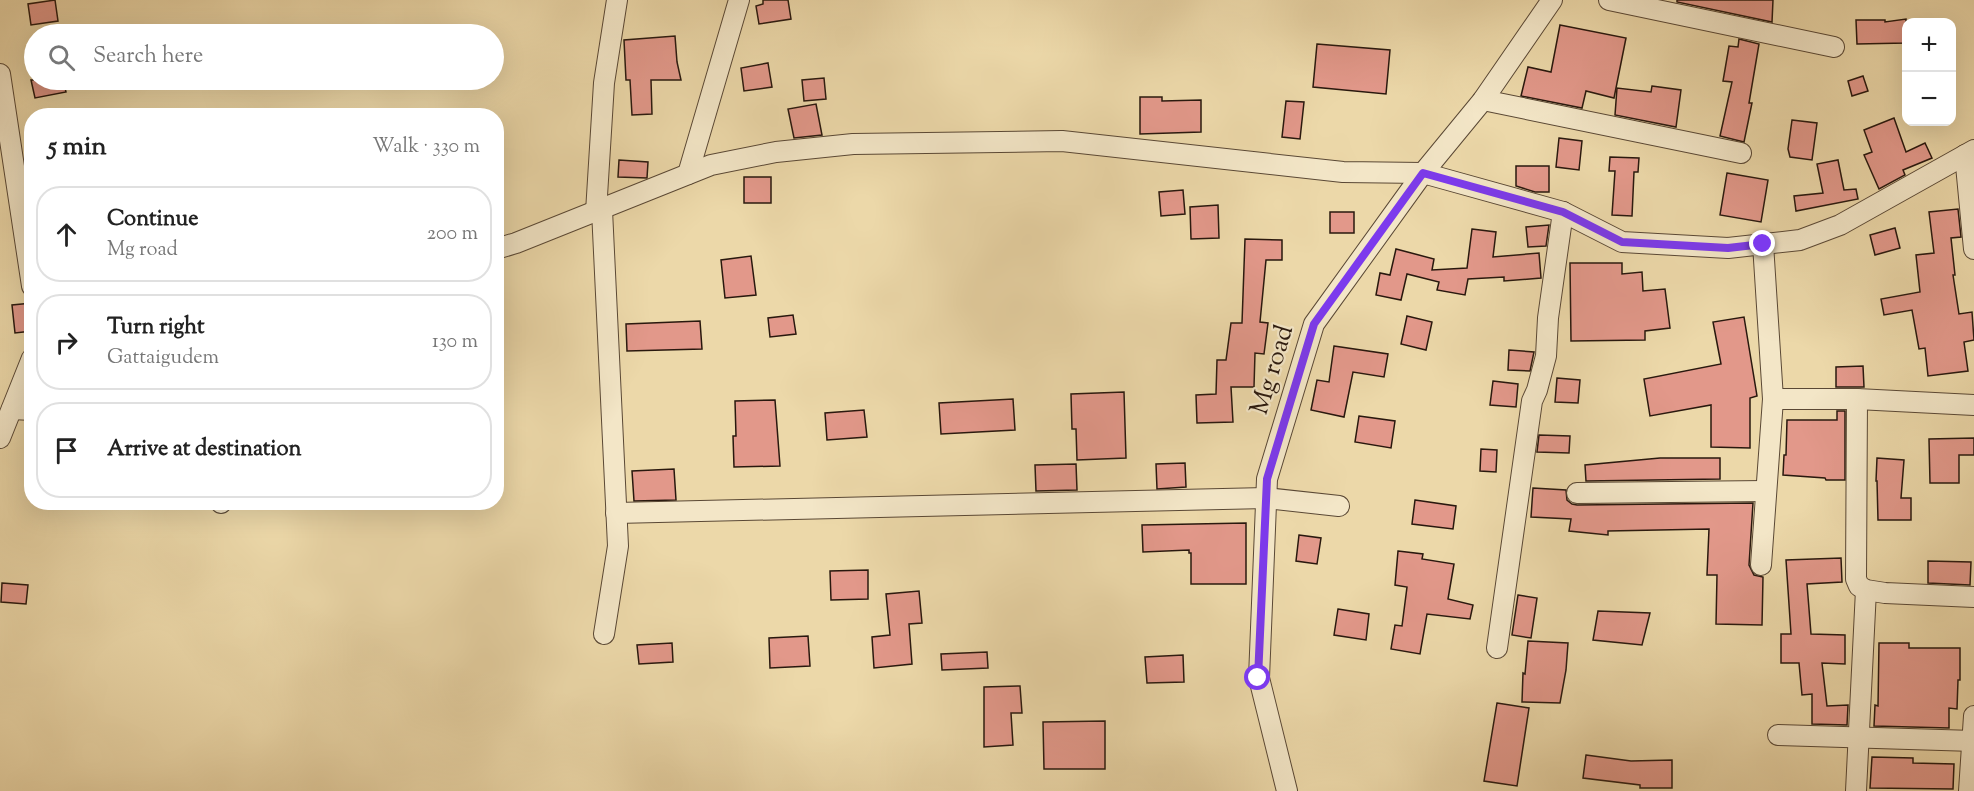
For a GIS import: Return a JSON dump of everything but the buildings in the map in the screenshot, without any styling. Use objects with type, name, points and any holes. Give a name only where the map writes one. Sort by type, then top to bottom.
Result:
[{"type":"street","points":[[604,634],[618,546],[599,211],[604,83],[617,0]]},
{"type":"street","points":[[688,174],[739,0]]},
{"type":"street","name":"Mg road","points":[[1287,791],[1258,678],[1267,479],[1314,324],[1423,173],[1483,100],[1552,0]]},
{"type":"street","points":[[1609,0],[1834,47]]},
{"type":"street","points":[[0,74],[4,127],[24,174]]},
{"type":"street","points":[[1483,100],[1742,153]]},
{"type":"street","points":[[504,246],[599,211],[711,165],[776,152],[853,144],[1062,141],[1343,172],[1423,173],[1563,212],[1622,242],[1728,248],[1800,240],[1840,225],[1969,153],[1974,249]]},
{"type":"street","points":[[1497,648],[1532,401],[1546,356],[1548,318],[1563,212]]},
{"type":"street","points":[[1761,565],[1773,399],[1763,244]]},
{"type":"street","points":[[1773,399],[1857,399],[1974,405]]},
{"type":"street","points":[[1857,399],[1856,579],[1859,586],[1866,590],[1885,593],[1974,597]]},
{"type":"street","points":[[0,438],[22,410]]},
{"type":"street","points":[[1577,493],[1765,491]]},
{"type":"street","points":[[616,513],[1266,498],[1339,506]]},
{"type":"street","points":[[1856,791],[1866,590]]},
{"type":"street","points":[[1969,791],[1974,716]]},
{"type":"street","points":[[1778,735],[1974,741]]},
{"type":"route","points":[[1258,678],[1267,479],[1314,324],[1423,173],[1563,212],[1622,242],[1728,248],[1763,244]]}]
